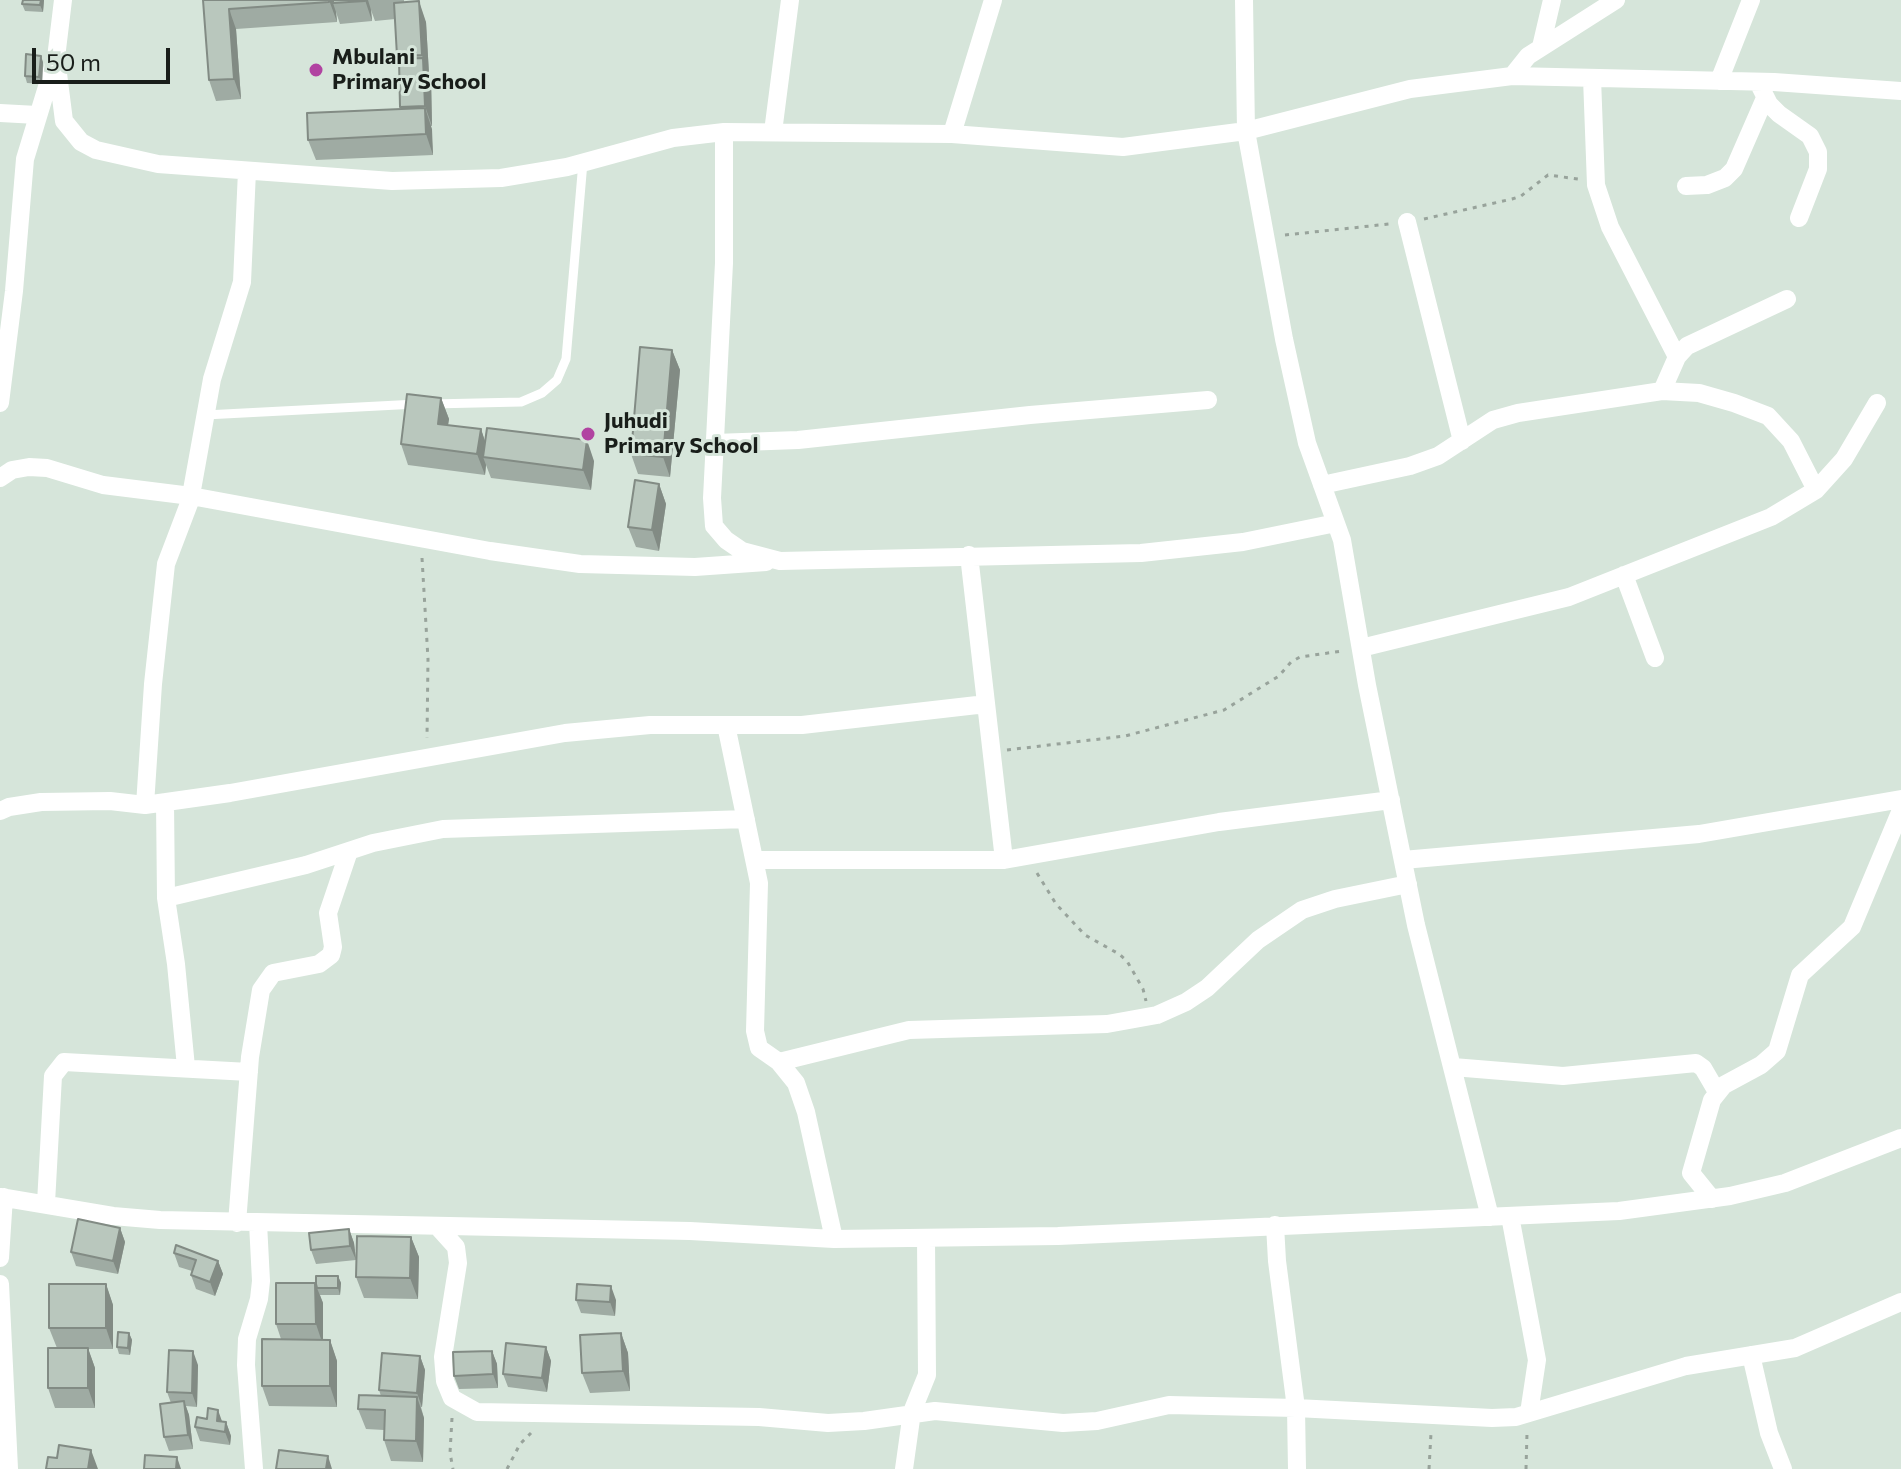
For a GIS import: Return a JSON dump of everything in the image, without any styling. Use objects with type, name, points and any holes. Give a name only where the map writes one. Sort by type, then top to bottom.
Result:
[{"type":"street","points":[[0,403],[14,291],[25,159],[56,58],[63,0]]},
{"type":"street","points":[[773,132],[790,0]]},
{"type":"street","points":[[952,134],[993,0]]},
{"type":"street","points":[[1244,0],[1246,131],[1284,339],[1304,428],[1342,540],[1408,884],[1490,1217]]},
{"type":"street","points":[[1541,47],[1552,0]]},
{"type":"street","points":[[1512,76],[1528,56],[1616,0]]},
{"type":"street","points":[[1719,81],[1751,0]]},
{"type":"street","points":[[56,58],[64,121],[81,142],[109,155],[158,164],[392,181],[501,178],[583,162],[673,138],[724,132],[952,134],[1123,147],[1246,131],[1410,89],[1512,76],[1719,81],[1762,90],[1900,89]]},
{"type":"street","points":[[1592,78],[1596,185],[1610,227],[1677,357]]},
{"type":"street","points":[[1686,186],[1707,185],[1725,178],[1734,169],[1762,90]]},
{"type":"street","points":[[1762,90],[1779,114],[1810,136],[1818,152],[1818,169],[1799,218]]},
{"type":"street","points":[[0,113],[37,115]]},
{"type":"street","points":[[724,132],[724,263],[712,498],[714,526],[726,540],[742,551],[780,561]]},
{"type":"street","points":[[145,805],[153,684],[166,564],[191,496],[212,379],[242,282],[247,171]]},
{"type":"street","points":[[1407,222],[1462,441]]},
{"type":"street","points":[[1662,391],[1677,357],[1687,346],[1787,299]]},
{"type":"street","points":[[1322,485],[1410,466],[1438,456],[1493,420],[1518,413],[1662,391],[1699,393],[1768,416],[1791,441],[1816,490]]},
{"type":"street","points":[[715,443],[798,440],[1208,400]]},
{"type":"street","points":[[1361,648],[1569,597],[1771,517],[1816,490],[1844,459],[1877,403]]},
{"type":"street","points":[[0,478],[12,470],[47,468],[103,485],[191,496],[490,551],[580,564],[695,567],[969,555],[1141,553],[1243,542],[1336,523]]},
{"type":"street","points":[[969,555],[1004,860]]},
{"type":"street","points":[[1624,575],[1655,658]]},
{"type":"street","points":[[0,811],[41,802],[110,801],[145,805],[565,733],[650,725],[802,725],[986,704]]},
{"type":"street","points":[[726,725],[759,883],[755,1031],[759,1048],[779,1062],[796,1083],[806,1112],[834,1239]]},
{"type":"street","points":[[1403,860],[1699,834],[1901,799]]},
{"type":"street","points":[[755,860],[1004,860],[1219,822],[1391,800]]},
{"type":"street","points":[[165,802],[166,898],[186,1067]]},
{"type":"street","points":[[1712,1199],[1691,1173],[1717,1092],[1761,1065],[1777,1051],[1800,975],[1852,927],[1901,810]]},
{"type":"street","points":[[166,898],[306,865],[373,843],[443,829],[746,819]]},
{"type":"street","points":[[237,1223],[249,1072],[261,990],[273,973],[319,964],[331,955],[333,947],[328,913],[334,903],[349,851]]},
{"type":"street","points":[[779,1062],[909,1030],[1107,1024],[1151,1016],[1186,1002],[1207,988],[1258,940],[1302,910],[1335,899],[1408,884]]},
{"type":"street","points":[[46,1203],[53,1076],[59,1065],[64,1062],[249,1072]]},
{"type":"street","points":[[1453,1067],[1563,1076],[1696,1063],[1703,1068],[1717,1092]]},
{"type":"street","points":[[0,1258],[2,1197],[113,1216],[237,1223],[690,1231],[834,1239],[1058,1236],[1619,1211],[1712,1199],[1785,1183],[1901,1138]]},
{"type":"street","points":[[1510,1216],[1537,1360],[1529,1413]]},
{"type":"street","points":[[254,1469],[246,1352],[261,1281],[258,1223]]},
{"type":"street","points":[[1275,1225],[1296,1408],[1297,1469]]},
{"type":"street","points":[[437,1226],[456,1247],[458,1263],[443,1357],[445,1381],[452,1398],[477,1412],[759,1417],[828,1423],[864,1421],[912,1412],[977,1413],[1063,1423],[1097,1421],[1169,1405],[1492,1418],[1529,1413],[1686,1366],[1795,1348],[1901,1302]]},
{"type":"street","points":[[904,1469],[912,1412],[927,1375],[926,1238]]},
{"type":"street","points":[[0,1284],[9,1469]]},
{"type":"street","points":[[1751,1355],[1769,1433],[1783,1469]]},
{"type":"lane","points":[[205,415],[384,405],[521,402],[542,393],[557,380],[566,359],[583,162]]},
{"type":"path","points":[[1266,237],[1407,222],[1512,199],[1521,196],[1548,175],[1596,185]]},
{"type":"path","points":[[423,537],[428,659],[427,758]]},
{"type":"path","points":[[992,751],[1125,736],[1224,710],[1279,676],[1300,657],[1361,648]]},
{"type":"path","points":[[1029,856],[1044,887],[1063,912],[1085,935],[1127,961],[1143,989],[1151,1016]]},
{"type":"path","points":[[452,1398],[450,1453],[453,1469]]},
{"type":"path","points":[[1526,1469],[1529,1413]]},
{"type":"path","points":[[1429,1469],[1432,1415]]},
{"type":"path","points":[[507,1469],[520,1444],[531,1433]]},
{"type":"building","points":[[23,0],[41,0],[40,5],[22,4]]},
{"type":"building","points":[[203,0],[329,2],[229,9],[234,79],[209,80]]},
{"type":"building","points":[[333,0],[365,0],[365,1],[333,3]]},
{"type":"building","points":[[419,1],[422,55],[397,56],[394,3]]},
{"type":"building","points":[[26,54],[41,56],[39,77],[25,76]]},
{"type":"building","points":[[423,58],[425,106],[400,107],[399,59]]},
{"type":"building","points":[[425,108],[426,134],[308,140],[307,113]]},
{"type":"building","points":[[640,347],[672,350],[663,457],[631,454]]},
{"type":"building","points":[[407,394],[441,398],[438,424],[481,429],[477,454],[401,444]]},
{"type":"building","points":[[487,428],[587,440],[583,470],[483,457]]},
{"type":"building","points":[[635,480],[659,484],[652,530],[628,527]]},
{"type":"building","points":[[78,1219],[120,1228],[113,1261],[71,1252]]},
{"type":"building","points":[[349,1229],[350,1246],[311,1250],[309,1233]]},
{"type":"building","points":[[357,1236],[411,1237],[410,1278],[356,1277]]},
{"type":"building","points":[[176,1245],[218,1261],[210,1282],[191,1275],[196,1260],[174,1253]]},
{"type":"building","points":[[316,1276],[338,1276],[338,1288],[317,1288]]},
{"type":"building","points":[[276,1283],[315,1283],[316,1324],[276,1324]]},
{"type":"building","points":[[49,1284],[106,1284],[106,1328],[49,1328]]},
{"type":"building","points":[[577,1284],[611,1286],[610,1302],[576,1300]]},
{"type":"building","points":[[118,1332],[129,1333],[128,1348],[117,1347]]},
{"type":"building","points":[[621,1333],[623,1371],[582,1373],[580,1335]]},
{"type":"building","points":[[262,1339],[330,1340],[330,1386],[262,1386]]},
{"type":"building","points":[[506,1343],[546,1347],[542,1378],[503,1374]]},
{"type":"building","points":[[48,1348],[88,1348],[88,1388],[48,1388]]},
{"type":"building","points":[[169,1350],[193,1351],[192,1393],[167,1392]]},
{"type":"building","points":[[492,1351],[493,1374],[454,1376],[453,1352]]},
{"type":"building","points":[[382,1353],[420,1356],[417,1393],[379,1390]]},
{"type":"building","points":[[359,1395],[417,1397],[416,1441],[384,1440],[385,1410],[358,1409]]},
{"type":"building","points":[[184,1401],[188,1435],[164,1437],[160,1404]]},
{"type":"building","points":[[208,1408],[218,1410],[217,1421],[226,1422],[225,1432],[195,1427],[197,1417],[207,1419]]},
{"type":"building","points":[[59,1445],[91,1450],[88,1469],[46,1469],[48,1457],[57,1458]]},
{"type":"building","points":[[279,1450],[328,1456],[326,1469],[276,1469]]},
{"type":"building","points":[[145,1455],[177,1457],[176,1469],[144,1469]]},
{"type":"place","name":"Mbulani Primary School","points":[[316,70]]},
{"type":"place","name":"Juhudi Primary School","points":[[588,434]]}]
